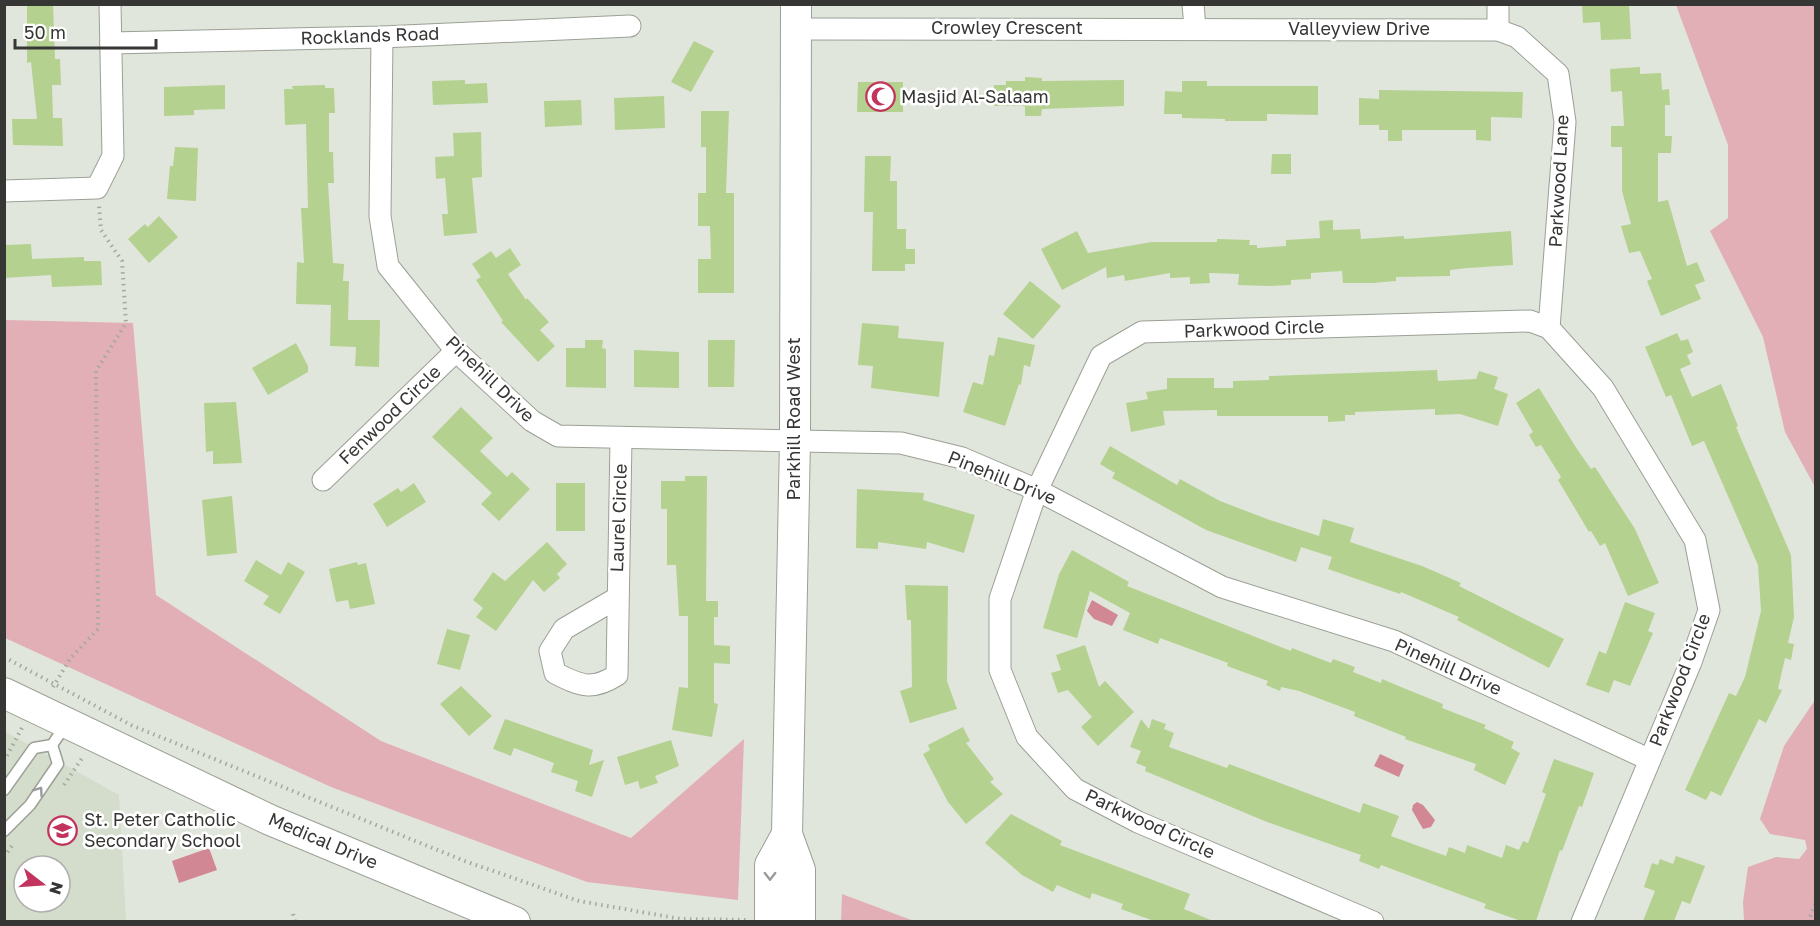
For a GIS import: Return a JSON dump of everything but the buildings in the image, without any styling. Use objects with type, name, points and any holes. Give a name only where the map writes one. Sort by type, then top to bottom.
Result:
[{"type":"main road","name":"Parkhill Road West","points":[[796,17],[795,440],[787,834],[800,870],[800,921]]},
{"type":"main road","name":"Medical Drive","points":[[4,693],[46,697],[60,734],[515,921]]},
{"type":"main road","name":"Parkhill Road West","points":[[761,921],[770,865],[787,834]]},
{"type":"street","points":[[4,191],[97,188],[113,156],[110,4]]},
{"type":"street","points":[[1193,4],[1195,28]]},
{"type":"street","points":[[1498,4],[1498,30]]},
{"type":"street","name":"Crowley Crescent","points":[[796,17],[1195,28]]},
{"type":"street","name":"Rocklands Road","points":[[111,43],[382,36],[630,26]]},
{"type":"street","name":"Valleyview Drive","points":[[1195,28],[1498,30]]},
{"type":"street","name":"Parkwood Lane","points":[[1498,30],[1517,37],[1558,74],[1565,122],[1549,328]]},
{"type":"street","name":"Pinehill Drive","points":[[382,36],[380,216],[388,266],[456,351],[532,421],[558,436],[901,443],[962,458],[1037,490],[1222,587],[1394,641],[1648,759]]},
{"type":"street","name":"Parkwood Circle","points":[[1373,921],[1138,822],[1075,789],[1028,737],[1000,670],[1000,599],[1037,490],[1101,356],[1142,332],[1530,321],[1549,328],[1603,388],[1695,540],[1709,610],[1691,662],[1648,759],[1582,921]]},
{"type":"street","name":"Fenwood Circle","points":[[323,480],[456,351]]},
{"type":"street","name":"Laurel Circle","points":[[617,598],[621,439]]},
{"type":"lane","points":[[4,790],[34,748],[60,734]]},
{"type":"lane","points":[[4,831],[30,805],[58,764],[60,734]]},
{"type":"path","points":[[4,761],[22,728],[46,697],[70,659],[98,629],[96,370],[126,323],[122,261],[101,230],[97,188]]},
{"type":"path","points":[[4,657],[46,697],[131,725],[462,860],[579,901],[681,919],[761,921]]},
{"type":"path","points":[[1808,921],[1815,902]]},
{"type":"path","points":[[293,914],[295,921]]},
{"type":"shaded area","points":[[1676,5],[1815,5],[1815,487],[1785,432],[1763,337],[1710,231],[1728,218],[1728,145]]},
{"type":"shaded area","points":[[5,320],[133,323],[156,595],[381,741],[631,838],[744,739],[738,900],[587,882],[331,787],[5,638]]},
{"type":"shaded area","points":[[1092,600],[1118,615],[1112,626],[1094,619],[1087,611]]},
{"type":"shaded area","points":[[1815,700],[1815,921],[1744,921],[1743,902],[1748,867],[1776,857],[1799,859],[1807,849],[1805,840],[1770,834],[1760,819],[1784,746]]},
{"type":"shaded area","name":"St. Peter Catholic Secondary School","points":[[4,731],[119,795],[126,921],[5,921]]},
{"type":"shaded area","points":[[1380,754],[1404,765],[1399,777],[1374,766]]},
{"type":"shaded area","points":[[1417,802],[1423,805],[1435,820],[1431,827],[1423,829],[1412,810],[1413,805]]},
{"type":"shaded area","points":[[209,848],[217,870],[179,883],[172,861]]},
{"type":"shaded area","points":[[842,894],[914,921],[841,921]]},
{"type":"place","name":"Masjid Al-Salaam","points":[[880,97]]},
{"type":"place","name":"St. Peter Catholic Secondary School","points":[[63,830]]}]
